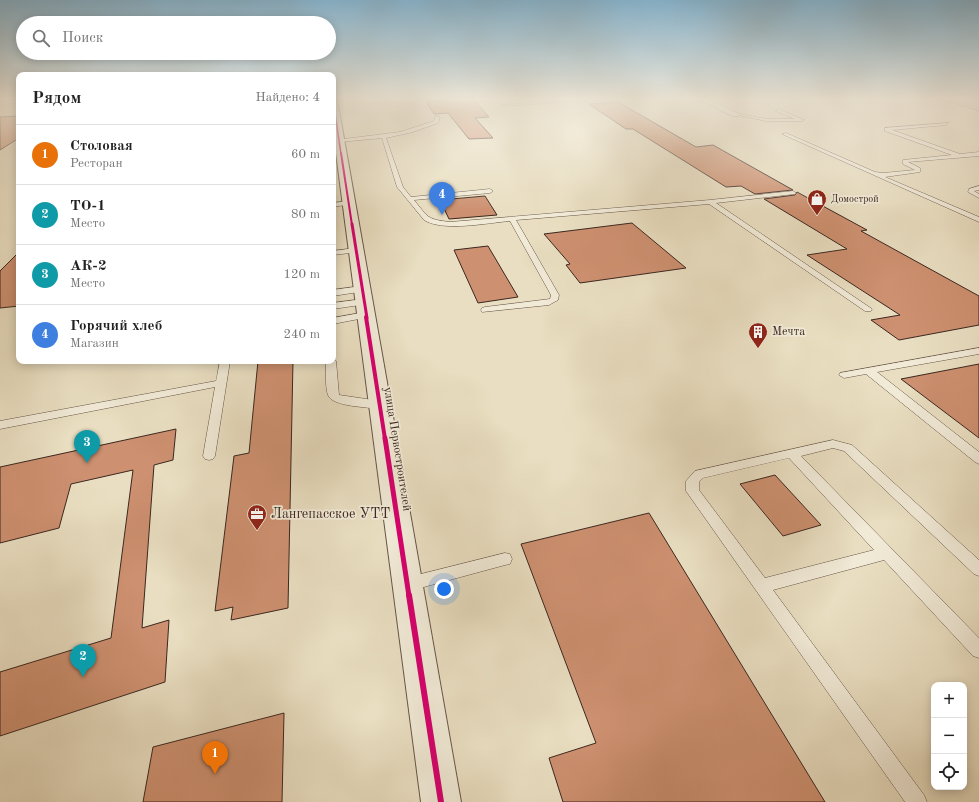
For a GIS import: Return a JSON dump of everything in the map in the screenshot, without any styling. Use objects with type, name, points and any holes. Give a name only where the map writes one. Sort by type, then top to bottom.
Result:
[{"type":"street","name":"улица Первостроителей","points":[[336,136],[344,252],[364,302],[442,802]]},
{"type":"lane","points":[[375,136],[384,138],[390,136]]},
{"type":"lane","points":[[789,136],[979,220]]},
{"type":"lane","points":[[905,136],[960,156]]},
{"type":"lane","points":[[384,138],[400,187],[426,219],[440,224],[710,202],[793,193]]},
{"type":"lane","points":[[874,174],[883,175],[918,171],[918,169],[905,163],[905,161],[979,154]]},
{"type":"lane","points":[[979,188],[971,190],[971,192],[979,196]]},
{"type":"lane","points":[[409,199],[490,191]]},
{"type":"lane","points":[[710,202],[868,308]]},
{"type":"lane","points":[[485,310],[549,302],[554,300],[555,295],[512,219]]},
{"type":"lane","points":[[336,294],[364,302]]},
{"type":"lane","points":[[336,306],[364,302]]},
{"type":"lane","points":[[336,319],[364,302]]},
{"type":"lane","points":[[844,375],[979,351]]},
{"type":"lane","points":[[209,456],[224,364]]},
{"type":"lane","points":[[331,364],[333,395],[335,398],[340,400],[380,405]]},
{"type":"lane","points":[[867,370],[979,459]]},
{"type":"lane","points":[[0,426],[221,383]]},
{"type":"lane","points":[[918,802],[693,490],[692,481],[699,474],[833,444],[848,448],[979,569]]},
{"type":"lane","points":[[791,453],[979,650]]},
{"type":"lane","points":[[762,586],[886,553]]},
{"type":"lane","points":[[408,584],[505,559]]},
{"type":"building","points":[[0,136],[16,136],[16,140],[0,150]]},
{"type":"building","points":[[467,136],[492,136],[493,138],[469,139]]},
{"type":"building","points":[[645,136],[678,136],[696,147],[713,145],[793,190],[755,194],[741,186],[726,187]]},
{"type":"building","points":[[797,192],[867,230],[861,231],[979,296],[979,325],[899,340],[871,320],[900,315],[807,255],[847,249],[764,199],[795,195]]},
{"type":"building","points":[[485,196],[497,215],[449,219],[440,200]]},
{"type":"building","points":[[632,223],[686,268],[580,283],[566,265],[570,264],[544,234]]},
{"type":"building","points":[[488,246],[518,297],[478,303],[454,250]]},
{"type":"building","points":[[16,255],[16,306],[0,308],[0,271]]},
{"type":"building","name":"Лангепасское УТТ","points":[[258,364],[293,364],[288,608],[231,620],[233,607],[215,611],[234,456],[249,453]]},
{"type":"building","points":[[979,364],[979,438],[901,379]]},
{"type":"building","points":[[176,429],[173,460],[154,465],[142,628],[169,620],[165,682],[0,736],[0,672],[111,638],[133,470],[71,484],[59,528],[0,543],[0,467]]},
{"type":"building","points":[[775,475],[821,525],[783,536],[740,484]]},
{"type":"building","points":[[649,513],[825,802],[563,802],[549,758],[596,743],[521,544]]},
{"type":"building","points":[[284,713],[282,802],[143,802],[153,747]]},
{"type":"cycle path","points":[[339,136],[441,802]]},
{"type":"place","name":"Горячий хлеб","points":[[442,215]]},
{"type":"place","name":"Домострой","points":[[817,216]]},
{"type":"place","name":"Мечта","points":[[758,349]]},
{"type":"place","name":"АК-2","points":[[87,463]]},
{"type":"place","name":"Лангепасское УТТ","points":[[257,531]]},
{"type":"place","name":"ТО-1","points":[[83,677]]},
{"type":"place","name":"Столовая","points":[[215,774]]}]
